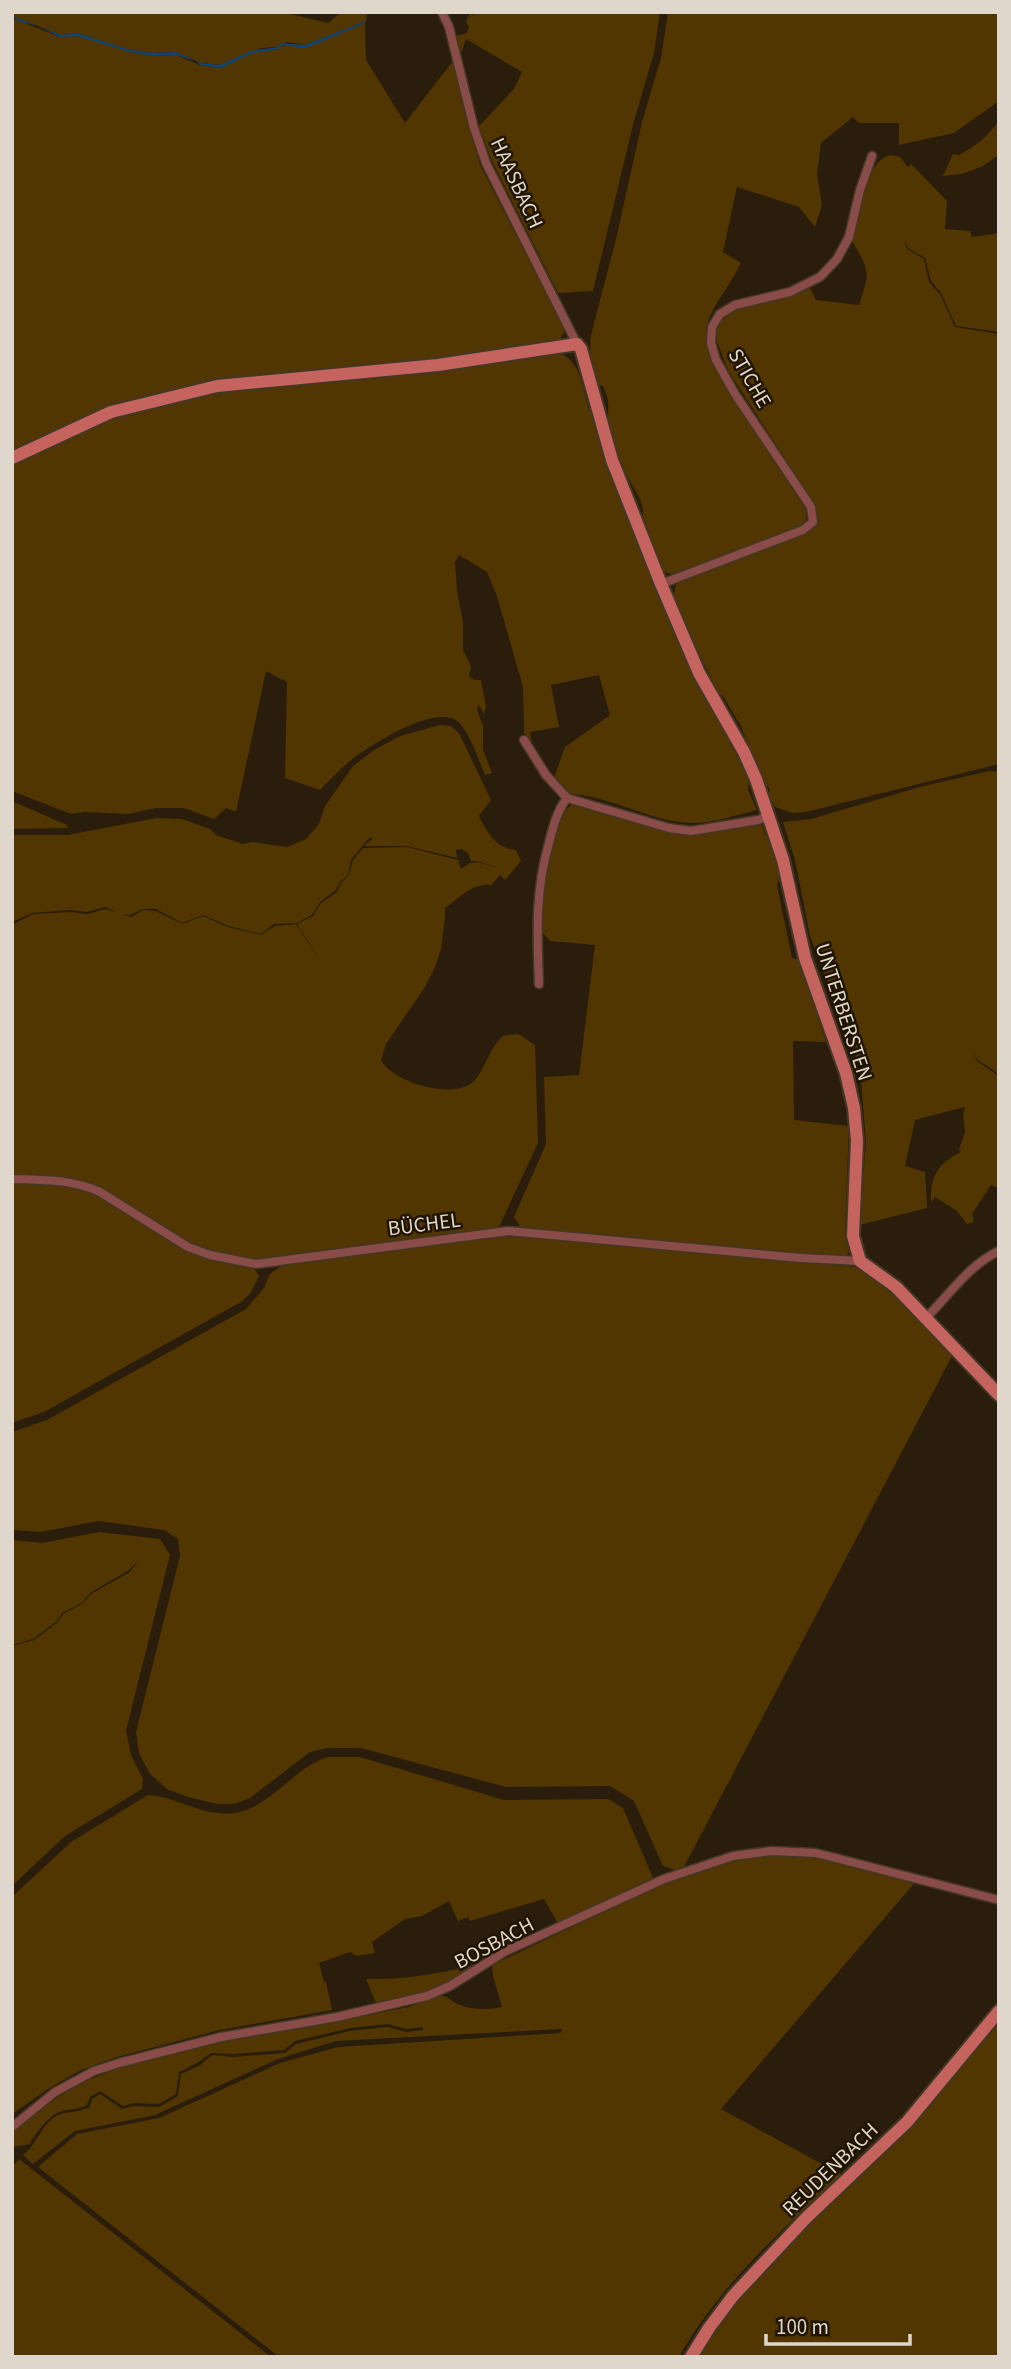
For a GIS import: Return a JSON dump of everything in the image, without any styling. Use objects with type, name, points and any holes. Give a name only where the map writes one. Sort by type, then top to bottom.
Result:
[{"type":"street","name":"HAASBACH","points":[[442,12],[449,27]]},
{"type":"street","name":"HAASBACH","points":[[448,12],[449,27],[474,128],[486,163],[577,344]]},
{"type":"street","name":"STICHE","points":[[661,584],[803,530],[813,522],[811,507],[735,394],[716,360],[711,343],[712,327],[720,314],[735,304],[790,292],[820,277],[837,259],[849,237],[860,190],[872,156]]},
{"type":"street","points":[[12,458],[111,412],[217,386],[438,365],[577,344]]},
{"type":"street","name":"UNTERBERSTEN","points":[[577,344],[581,349],[612,460],[661,584],[699,673],[744,752],[783,860],[805,958],[846,1073],[854,1108],[857,1141],[853,1236],[860,1261]]},
{"type":"street","points":[[524,740],[547,775],[567,798],[669,828],[691,831],[769,816]]},
{"type":"street","points":[[538,984],[540,875],[560,807],[567,798]]},
{"type":"street","name":"BÜCHEL","points":[[12,1179],[64,1181],[85,1185],[188,1247],[210,1255],[256,1264],[508,1231],[860,1261]]},
{"type":"street","points":[[926,1318],[985,1257],[999,1251]]},
{"type":"street","points":[[860,1261],[896,1287],[999,1395]]},
{"type":"street","name":"BOSBACH","points":[[12,2127],[55,2092],[94,2071],[221,2037],[349,2015],[427,1996],[450,1986],[504,1952],[664,1879],[733,1856],[771,1851],[816,1853],[999,1900]]},
{"type":"street","name":"REUDENBACH","points":[[691,2357],[733,2296],[806,2218],[907,2122],[999,2011]]},
{"type":"shaded area","points":[[12,12],[282,12],[328,23],[341,12],[367,12],[366,21],[305,45],[287,42],[278,47],[261,48],[221,65],[201,63],[176,52],[153,53],[127,49],[77,33],[61,35],[12,16]]},
{"type":"shaded area","points":[[475,12],[660,12],[654,53],[634,121],[593,291],[558,293],[491,159],[479,126],[514,89],[522,72],[466,39],[460,56],[456,36],[467,33],[469,27],[466,22],[470,13],[473,15]]},
{"type":"shaded area","points":[[668,12],[999,12],[999,101],[954,133],[899,145],[899,123],[859,123],[853,117],[821,143],[817,174],[822,205],[815,227],[799,207],[737,187],[723,252],[741,263],[710,317],[707,343],[720,378],[806,510],[806,520],[800,527],[673,575],[663,571],[643,516],[640,498],[615,448],[608,424],[608,398],[603,386],[598,385],[590,352],[591,335],[642,122],[661,58]]},
{"type":"shaded area","points":[[12,18],[60,37],[77,35],[127,51],[153,56],[176,55],[200,65],[221,68],[251,53],[279,49],[282,45],[306,47],[365,23],[366,60],[405,123],[453,61],[480,165],[565,330],[560,340],[435,361],[232,377],[107,406],[12,451]]},
{"type":"shaded area","points":[[999,121],[999,155],[983,166],[962,174],[943,176],[953,154],[959,155],[976,145]]},
{"type":"shaded area","points":[[890,155],[900,157],[908,167],[911,164],[947,201],[945,229],[970,231],[972,237],[999,233],[999,332],[956,326],[941,293],[931,281],[925,258],[908,248],[904,241],[907,249],[924,259],[929,282],[940,294],[955,327],[999,334],[999,764],[806,812],[792,813],[775,807],[767,793],[770,791],[768,786],[765,786],[741,726],[723,696],[719,694],[673,600],[676,584],[805,534],[818,523],[816,507],[729,372],[717,342],[717,328],[724,317],[736,309],[790,296],[810,288],[816,300],[859,305],[866,272],[852,241],[868,179],[881,160]]},
{"type":"shaded area","points":[[562,354],[569,358],[578,371],[615,483],[694,677],[742,765],[749,783],[748,790],[757,810],[709,822],[678,822],[601,799],[570,794],[554,778],[565,747],[610,715],[599,675],[551,685],[559,727],[530,732],[533,748],[524,732],[523,687],[497,596],[487,572],[459,555],[455,562],[463,622],[463,650],[471,666],[469,676],[474,680],[481,680],[486,706],[484,714],[479,705],[477,710],[483,726],[483,750],[492,773],[485,775],[472,744],[459,723],[443,717],[415,723],[372,746],[351,760],[320,790],[285,778],[287,682],[266,671],[236,812],[226,808],[214,819],[184,808],[155,808],[129,814],[71,814],[12,791],[12,464],[100,423],[214,393],[399,376],[531,356]]},
{"type":"shaded area","points":[[440,725],[451,726],[459,733],[491,800],[479,816],[482,822],[498,843],[516,850],[521,861],[505,880],[500,875],[491,885],[472,889],[445,908],[441,949],[435,967],[425,987],[386,1044],[381,1060],[387,1068],[410,1082],[439,1089],[453,1089],[465,1087],[474,1081],[494,1046],[503,1036],[518,1034],[535,1045],[538,1143],[498,1229],[260,1261],[211,1252],[189,1244],[83,1181],[12,1176],[12,925],[33,914],[88,914],[105,909],[118,913],[105,907],[87,912],[70,910],[32,913],[12,922],[12,835],[68,835],[156,818],[182,819],[243,844],[252,842],[287,847],[306,839],[319,824],[325,806],[353,766],[374,750],[400,736]],"holes":[[[374,837],[364,846],[407,846],[457,858],[456,850],[462,849],[468,853],[471,861],[477,861],[499,868],[477,862],[461,869],[458,860],[407,847],[363,848],[353,860],[349,875],[337,892],[321,903],[313,916],[297,924],[321,962],[296,924],[275,926],[261,935],[228,927],[203,916],[182,924],[156,911],[143,910],[131,917],[122,914],[130,915],[143,909],[156,909],[182,923],[203,915],[229,926],[261,934],[274,924],[297,923],[312,915],[320,902],[336,890],[340,882],[348,875],[351,860],[368,839]]]},
{"type":"shaded area","points":[[999,771],[999,1074],[978,1060],[973,1053],[977,1061],[999,1076],[999,1189],[991,1185],[972,1214],[974,1222],[967,1224],[957,1211],[935,1197],[931,1202],[932,1185],[937,1172],[946,1161],[961,1152],[959,1150],[965,1132],[965,1107],[915,1120],[905,1166],[925,1172],[927,1208],[859,1225],[866,1142],[860,1067],[810,936],[795,860],[783,822],[811,819],[920,787]]},
{"type":"shaded area","points":[[12,801],[67,825],[68,828],[12,829]]},
{"type":"shaded area","points":[[572,805],[672,833],[691,835],[759,824],[763,826],[778,863],[777,885],[792,958],[799,959],[826,1042],[793,1041],[794,1120],[849,1126],[845,1235],[849,1252],[845,1258],[521,1228],[514,1217],[546,1144],[544,1077],[579,1075],[595,945],[550,941],[539,928],[551,843],[564,813]]},
{"type":"shaded area","points":[[12,1183],[67,1185],[92,1192],[186,1251],[209,1259],[254,1268],[259,1276],[250,1294],[241,1302],[44,1412],[12,1423]]},
{"type":"shaded area","points":[[507,1236],[855,1267],[891,1291],[999,1401],[999,1405],[952,1356],[684,1867],[675,1870],[663,1866],[634,1801],[610,1786],[506,1787],[361,1748],[327,1748],[310,1752],[250,1798],[234,1804],[217,1804],[167,1789],[150,1774],[139,1753],[136,1732],[180,1556],[178,1539],[164,1530],[98,1521],[41,1532],[12,1530],[12,1432],[47,1420],[246,1309],[264,1288],[269,1275],[281,1266],[352,1254]]},
{"type":"shaded area","points":[[99,1532],[160,1539],[170,1555],[126,1731],[131,1755],[143,1779],[142,1789],[65,1836],[12,1886],[12,1646],[34,1640],[57,1623],[63,1614],[82,1604],[91,1594],[130,1572],[138,1561],[129,1570],[90,1593],[82,1603],[62,1613],[56,1622],[33,1639],[12,1645],[12,1540],[42,1543]]},
{"type":"shaded area","points":[[328,1757],[360,1757],[504,1800],[608,1799],[623,1808],[654,1880],[559,1925],[544,1899],[470,1921],[468,1917],[458,1921],[449,1901],[422,1916],[405,1919],[372,1942],[375,1953],[356,1956],[350,1952],[319,1963],[332,2010],[220,2030],[117,2057],[81,2070],[12,2114],[12,1898],[15,1894],[71,1842],[148,1795],[170,1799],[201,1810],[234,1813],[259,1804],[304,1769]]},
{"type":"shaded area","points":[[771,1854],[817,1857],[917,1880],[721,2109],[842,2175],[732,2282],[679,2357],[279,2357],[38,2167],[77,2134],[159,2118],[280,2063],[338,2047],[561,2033],[562,2029],[336,2041],[278,2059],[155,2115],[75,2131],[33,2164],[23,2155],[56,2116],[90,2107],[92,2099],[100,2094],[122,2109],[134,2106],[159,2107],[178,2096],[181,2074],[199,2066],[212,2055],[233,2057],[285,2053],[296,2044],[350,2031],[387,2027],[406,2032],[423,2030],[423,2027],[406,2029],[388,2024],[350,2028],[295,2041],[284,2050],[211,2053],[179,2072],[176,2094],[159,2104],[134,2103],[123,2106],[100,2091],[90,2097],[87,2105],[52,2116],[30,2144],[12,2147],[12,2131],[58,2097],[86,2081],[119,2068],[222,2042],[409,2007],[438,1996],[468,2007],[502,2007],[492,1965],[678,1877],[711,1866]]},
{"type":"shaded area","points":[[482,1963],[448,1983],[426,1992],[376,2003],[366,1979],[425,1975]]},
{"type":"shaded area","points":[[999,2020],[999,2357],[696,2357],[725,2316],[765,2268]]},
{"type":"shaded area","points":[[19,2159],[271,2357],[12,2357],[12,2167]]},
{"type":"water","points":[[12,16],[37,26],[18,21]]},
{"type":"water","points":[[366,21],[306,48],[282,45],[279,49],[252,53],[221,68],[200,65],[196,61],[176,55],[153,56],[77,36],[60,37],[39,26],[61,35],[77,33],[127,49],[153,53],[176,52],[201,63],[220,65],[251,51],[278,47],[281,43],[305,45]]}]
